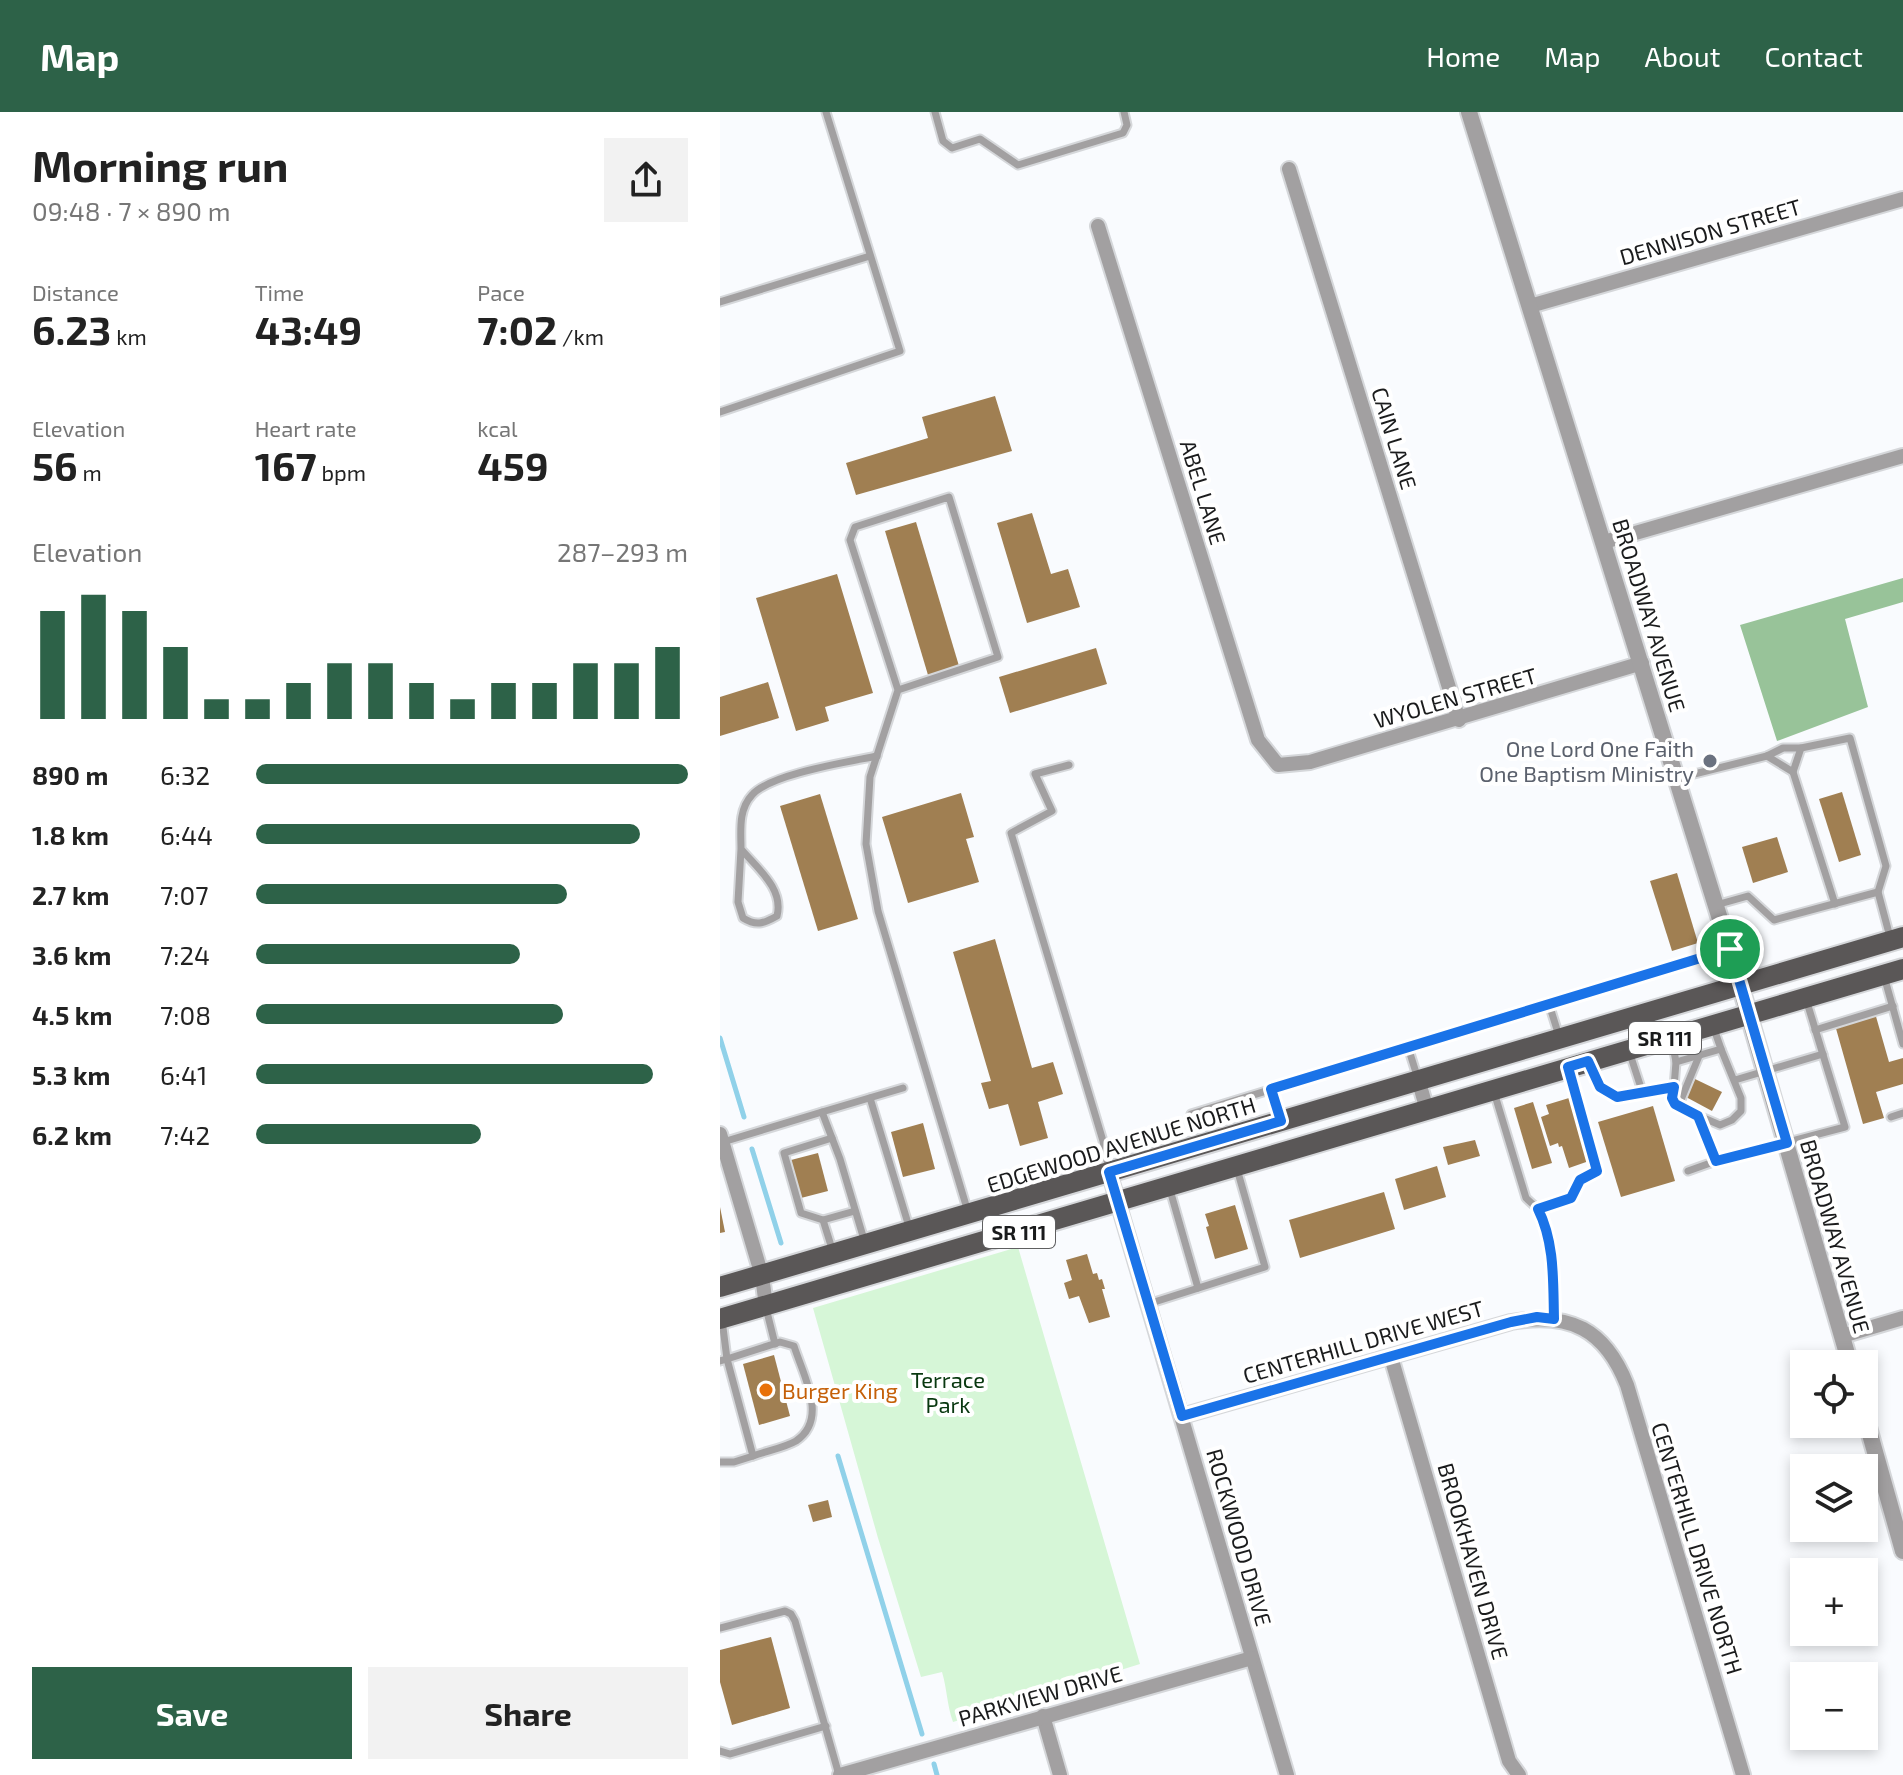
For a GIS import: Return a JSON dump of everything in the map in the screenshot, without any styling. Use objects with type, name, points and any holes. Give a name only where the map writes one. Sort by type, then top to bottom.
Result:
[{"type":"main road","name":"EDGEWOOD AVENUE NORTH","points":[[720,1287],[1897,938]]},
{"type":"main road","name":"SR 111","points":[[721,1319],[1893,972]]},
{"type":"street","name":"BROADWAY AVENUE","points":[[1469,112],[1730,949],[1846,1350]]},
{"type":"street","name":"CAIN LANE","points":[[1289,169],[1459,720]]},
{"type":"street","name":"DENNISON STREET","points":[[1530,306],[1903,199]]},
{"type":"street","name":"ABEL LANE","points":[[1098,226],[1258,740],[1278,765]]},
{"type":"street","points":[[1604,542],[1903,456]]},
{"type":"street","name":"WYOLEN STREET","points":[[1278,765],[1310,762],[1642,663]]},
{"type":"street","points":[[1418,1079],[1427,1110]]},
{"type":"street","points":[[721,1138],[762,1276],[766,1306]]},
{"type":"street","name":"ROCKWOOD DRIVE","points":[[1109,1172],[1287,1775]]},
{"type":"street","name":"CENTERHILL DRIVE WEST","points":[[1182,1416],[1537,1317],[1583,1328],[1600,1339]]},
{"type":"street","points":[[1842,1336],[1903,1318]]},
{"type":"street","name":"CENTERHILL DRIVE NORTH","points":[[1600,1339],[1619,1365],[1627,1385],[1737,1774]]},
{"type":"street","name":"BROOKHAVEN DRIVE","points":[[1391,1357],[1509,1761],[1519,1775]]},
{"type":"street","points":[[1871,1438],[1903,1551]]},
{"type":"street","name":"PARKVIEW DRIVE","points":[[840,1775],[1252,1658]]},
{"type":"street","points":[[1043,1716],[1060,1775]]},
{"type":"lane","points":[[720,412],[900,351],[826,112]]},
{"type":"lane","points":[[935,112],[943,141],[952,148],[980,139],[1018,165],[1123,133],[1127,125],[1124,112]]},
{"type":"lane","points":[[720,302],[870,256]]},
{"type":"lane","points":[[898,690],[998,657],[949,497],[855,527],[850,540],[898,690],[870,777],[866,844],[878,911],[969,1214]]},
{"type":"lane","points":[[1677,778],[1767,756],[1783,748],[1801,748],[1850,738],[1886,866],[1878,892],[1897,938]]},
{"type":"lane","points":[[1801,748],[1793,772],[1835,904]]},
{"type":"lane","points":[[741,849],[773,885],[780,904],[777,916],[765,923],[753,924],[743,918],[738,902],[741,816],[752,794],[773,782],[799,774],[877,756]]},
{"type":"lane","points":[[1767,756],[1793,772]]},
{"type":"lane","points":[[1069,765],[1035,774],[1052,811],[1011,833],[1103,1141],[1109,1172]]},
{"type":"lane","points":[[1716,905],[1748,896],[1774,920],[1878,892]]},
{"type":"lane","points":[[1191,1114],[1730,949]]},
{"type":"lane","points":[[1893,972],[1893,1006],[1903,1044]]},
{"type":"lane","points":[[1688,1171],[1845,1127],[1805,997]]},
{"type":"lane","points":[[1549,1004],[1560,1037]]},
{"type":"lane","points":[[1815,1030],[1893,1006]]},
{"type":"lane","points":[[1671,1036],[1676,1062],[1672,1098],[1678,1107],[1720,1125],[1732,1120],[1741,1111],[1741,1098],[1712,1024]]},
{"type":"lane","points":[[1408,1047],[1418,1079]]},
{"type":"lane","points":[[1629,1049],[1643,1094]]},
{"type":"lane","points":[[1676,1062],[1721,1049]]},
{"type":"lane","points":[[1735,1080],[1823,1054]]},
{"type":"lane","points":[[1678,1107],[1699,1056]]},
{"type":"lane","points":[[1578,1064],[1600,1087],[1617,1097],[1674,1087]]},
{"type":"lane","points":[[1538,1209],[1571,1198],[1580,1180],[1597,1171],[1578,1064]]},
{"type":"lane","points":[[721,1138],[903,1088]]},
{"type":"lane","points":[[1271,1089],[1281,1121]]},
{"type":"lane","points":[[1493,1090],[1526,1198],[1538,1209],[1547,1227],[1554,1319]]},
{"type":"lane","points":[[870,1098],[910,1232]]},
{"type":"lane","points":[[822,1112],[865,1245]]},
{"type":"lane","points":[[1891,1117],[1903,1113]]},
{"type":"lane","points":[[1698,1116],[1716,1161]]},
{"type":"lane","points":[[832,1138],[784,1153],[801,1213],[823,1220],[855,1211]]},
{"type":"lane","points":[[1148,1304],[1265,1267],[1236,1167]]},
{"type":"lane","points":[[1169,1188],[1198,1288]]},
{"type":"lane","points":[[823,1220],[834,1255]]},
{"type":"lane","points":[[766,1306],[775,1344]]},
{"type":"lane","points":[[721,1319],[724,1360],[753,1456]]},
{"type":"lane","points":[[720,1462],[734,1462],[795,1441],[809,1427],[814,1411],[794,1346],[780,1342],[724,1360]]},
{"type":"lane","points":[[720,1628],[785,1611],[791,1614],[840,1775]]},
{"type":"lane","points":[[720,1751],[730,1754],[826,1726]]},
{"type":"green space","points":[[1903,578],[1903,602],[1845,619],[1868,707],[1777,741],[1740,625]]},
{"type":"green space","name":"Terrace Park","points":[[1018,1247],[1140,1664],[953,1722],[942,1672],[921,1677],[813,1308]]},
{"type":"building","points":[[995,396],[1012,451],[856,495],[846,463],[928,438],[922,417]]},
{"type":"building","points":[[1032,513],[1051,574],[1068,569],[1080,607],[1027,623],[997,523]]},
{"type":"building","points":[[916,522],[959,666],[928,675],[885,531]]},
{"type":"building","points":[[837,574],[873,693],[825,707],[829,721],[796,731],[756,598]]},
{"type":"building","points":[[1096,648],[1107,684],[1010,713],[999,677]]},
{"type":"building","points":[[768,682],[779,718],[720,736],[720,697]]},
{"type":"building","points":[[1842,792],[1861,855],[1839,862],[1819,799]]},
{"type":"building","points":[[961,793],[974,837],[966,839],[979,882],[908,903],[882,817]]},
{"type":"building","points":[[820,794],[858,919],[818,931],[780,806]]},
{"type":"building","points":[[1777,837],[1788,872],[1753,883],[1742,847]]},
{"type":"building","points":[[1677,873],[1698,943],[1672,951],[1650,881]]},
{"type":"building","points":[[995,939],[1032,1068],[1053,1062],[1063,1094],[1038,1102],[1048,1138],[1020,1146],[1008,1104],[989,1109],[981,1083],[991,1081],[953,952]]},
{"type":"building","points":[[1875,1013],[1889,1062],[1903,1058],[1903,1084],[1876,1092],[1884,1118],[1863,1124],[1835,1025]]},
{"type":"building","points":[[1695,1079],[1722,1092],[1712,1111],[1686,1097]]},
{"type":"building","points":[[1569,1098],[1589,1161],[1569,1168],[1562,1146],[1559,1147],[1558,1143],[1550,1146],[1541,1117],[1549,1114],[1546,1105]]},
{"type":"building","points":[[1533,1102],[1552,1163],[1532,1169],[1514,1108]]},
{"type":"building","points":[[1653,1106],[1675,1181],[1621,1197],[1598,1122]]},
{"type":"building","points":[[923,1123],[935,1169],[903,1177],[891,1132]]},
{"type":"building","points":[[1475,1140],[1480,1156],[1448,1165],[1443,1147]]},
{"type":"building","points":[[818,1153],[828,1191],[801,1198],[791,1160]]},
{"type":"building","points":[[1437,1166],[1446,1197],[1404,1210],[1395,1179]]},
{"type":"building","points":[[1384,1192],[1395,1229],[1300,1258],[1289,1220]]},
{"type":"building","points":[[1235,1205],[1248,1249],[1215,1259],[1205,1214]]},
{"type":"building","points":[[720,1207],[725,1232],[720,1233]]},
{"type":"building","points":[[1087,1254],[1093,1274],[1097,1273],[1099,1280],[1102,1279],[1110,1317],[1089,1323],[1079,1296],[1069,1299],[1064,1283],[1072,1280],[1066,1260]]},
{"type":"building","name":"Burger King","points":[[774,1355],[790,1416],[759,1425],[743,1364]]},
{"type":"building","points":[[828,1500],[832,1517],[813,1522],[808,1505]]},
{"type":"building","points":[[771,1637],[790,1708],[732,1725],[720,1682],[720,1650]]},
{"type":"waterway","points":[[720,1038],[744,1117]]},
{"type":"waterway","points":[[752,1149],[781,1243]]},
{"type":"waterway","points":[[838,1456],[922,1734]]},
{"type":"waterway","points":[[934,1764],[937,1775]]},
{"type":"place","name":"One Lord One Faith One Baptism Ministry","points":[[1710,761]]},
{"type":"place","name":"Burger King","points":[[766,1390]]},
{"type":"route","points":[[1730,949],[1787,1143],[1716,1161],[1698,1116],[1675,1104],[1672,1098],[1674,1087],[1617,1097],[1600,1087],[1588,1061],[1568,1067],[1597,1171],[1580,1180],[1571,1198],[1538,1209],[1547,1227],[1551,1249],[1554,1319],[1537,1317],[1511,1322],[1182,1416],[1109,1172],[1281,1121],[1271,1089],[1730,949]]}]
